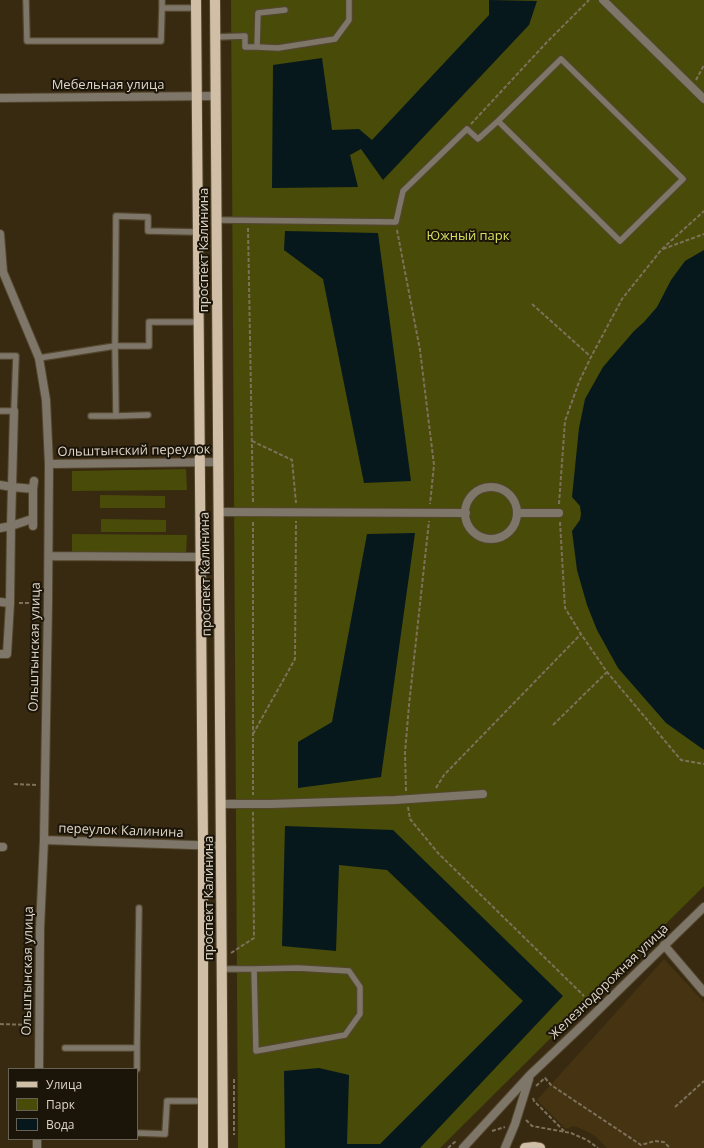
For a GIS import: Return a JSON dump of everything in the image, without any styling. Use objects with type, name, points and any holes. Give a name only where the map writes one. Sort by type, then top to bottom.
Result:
[{"type":"main road","name":"проспект Калинина","points":[[215,0],[223,1148]]},
{"type":"main road","name":"проспект Калинина","points":[[196,4],[203,846],[203,1148]]},
{"type":"main road","points":[[525,1148],[540,1148]]},
{"type":"street","points":[[603,0],[704,100]]},
{"type":"street","name":"Мебельная улица","points":[[0,98],[216,96]]},
{"type":"street","name":"Ольштынская улица","points":[[0,234],[3,272],[39,358],[46,400],[49,464],[49,556],[44,840],[40,928],[39,1025],[42,1048],[39,1068]]},
{"type":"street","points":[[0,654],[7,654],[10,603],[14,411]]},
{"type":"street","name":"Ольштынский переулок","points":[[49,464],[218,462]]},
{"type":"street","points":[[0,485],[12,487],[33,485],[32,522],[0,528]]},
{"type":"street","points":[[488,487],[503,490],[509,494],[516,506],[517,513],[514,526],[510,532],[498,538],[491,539],[484,538],[473,531],[466,520],[466,513],[467,505],[475,493],[488,487]]},
{"type":"street","points":[[218,512],[466,513]]},
{"type":"street","points":[[517,513],[559,513]]},
{"type":"street","points":[[49,556],[200,557]]},
{"type":"street","points":[[0,602],[10,603]]},
{"type":"street","points":[[221,804],[395,800],[483,794]]},
{"type":"street","name":"переулок Калинина","points":[[44,840],[222,846]]},
{"type":"street","name":"Железнодорожная улица","points":[[463,1148],[530,1075],[704,907]]},
{"type":"street","points":[[664,945],[704,992]]},
{"type":"street","name":"Железнодорожная улица","points":[[505,1148],[515,1124],[530,1075]]},
{"type":"lane","points":[[26,0],[27,41],[162,41],[162,0]]},
{"type":"lane","points":[[216,37],[245,36],[245,47],[278,48],[335,39],[349,20],[349,0]]},
{"type":"lane","points":[[162,8],[196,4]]},
{"type":"lane","points":[[257,47],[258,13],[285,10]]},
{"type":"lane","points":[[217,220],[396,222],[403,190],[467,129],[478,139],[561,59],[682,178],[620,241],[498,121]]},
{"type":"lane","points":[[116,416],[116,216],[148,216],[148,231],[197,232]]},
{"type":"lane","points":[[39,358],[115,346],[149,346],[149,322],[198,322]]},
{"type":"lane","points":[[0,356],[16,356],[14,411],[0,411]]},
{"type":"lane","points":[[91,416],[148,415]]},
{"type":"lane","points":[[137,1068],[139,908]]},
{"type":"lane","points":[[222,969],[298,968],[349,971],[360,987],[360,1014],[345,1035],[256,1051],[254,969]]},
{"type":"lane","points":[[65,1048],[137,1048]]},
{"type":"lane","points":[[138,1133],[165,1134],[167,1101],[203,1101]]},
{"type":"path","points":[[467,129],[589,0]]},
{"type":"path","points":[[691,86],[704,65]]},
{"type":"path","points":[[704,211],[662,249],[622,299],[591,357],[579,382],[565,421],[559,513],[565,608],[607,672],[681,760],[704,764]]},
{"type":"path","points":[[248,220],[252,492]]},
{"type":"path","points":[[396,222],[420,350],[434,465],[408,705],[405,753],[406,799],[410,819],[438,853],[584,996]]},
{"type":"path","points":[[662,249],[704,234]]},
{"type":"path","points":[[532,304],[591,357]]},
{"type":"path","points":[[252,441],[292,460],[296,512]]},
{"type":"path","points":[[253,528],[253,795]]},
{"type":"path","points":[[253,735],[295,659],[296,532]]},
{"type":"path","points":[[10,603],[48,603]]},
{"type":"path","points":[[430,798],[444,775],[581,634]]},
{"type":"path","points":[[553,725],[607,672]]},
{"type":"path","points":[[14,784],[44,785]]},
{"type":"path","points":[[230,953],[254,938],[253,812]]},
{"type":"path","points":[[0,1024],[39,1025]]},
{"type":"path","points":[[530,1075],[532,1090],[545,1078],[551,1085],[642,1144],[655,1141],[664,1142],[670,1148]]},
{"type":"path","points":[[675,1107],[704,1081]]},
{"type":"path","points":[[533,1096],[534,1101],[565,1132]]},
{"type":"path","points":[[490,1131],[526,1120],[532,1126],[565,1132],[587,1140],[598,1148]]},
{"type":"path","points":[[453,1144],[473,1137]]},
{"type":"shaded area","points":[[664,959],[704,1002],[704,1148],[607,1148],[595,1136],[586,1131],[574,1126],[566,1129],[537,1100]]},
{"type":"green space","name":"Южный парк","points":[[231,0],[704,0],[704,886],[440,1148],[238,1148]]},
{"type":"green space","points":[[186,469],[187,490],[72,491],[72,471]]},
{"type":"green space","points":[[100,495],[165,496],[165,508],[100,508]]},
{"type":"green space","points":[[101,519],[166,520],[166,532],[101,532]]},
{"type":"green space","points":[[72,534],[187,535],[186,554],[72,553]]},
{"type":"water","points":[[489,0],[537,1],[529,25],[383,180],[361,149],[350,155],[358,187],[272,188],[273,65],[322,58],[332,130],[359,129],[372,140],[489,15]]},
{"type":"water","points":[[285,231],[378,233],[411,481],[364,483],[323,279],[284,250]]},
{"type":"water","points":[[704,250],[704,750],[666,723],[618,668],[597,630],[587,605],[577,570],[572,531],[580,520],[581,514],[580,506],[572,497],[579,428],[585,399],[603,367],[657,307],[671,280],[685,261]]},
{"type":"water","points":[[415,533],[381,777],[298,788],[298,742],[332,722],[367,534]]},
{"type":"water","points":[[285,826],[393,830],[563,996],[420,1148],[285,1148],[284,1071],[319,1068],[349,1075],[347,1144],[380,1144],[523,1001],[387,870],[339,865],[336,951],[282,946]]},
{"type":"tram line","points":[[525,1148],[540,1148]]}]
